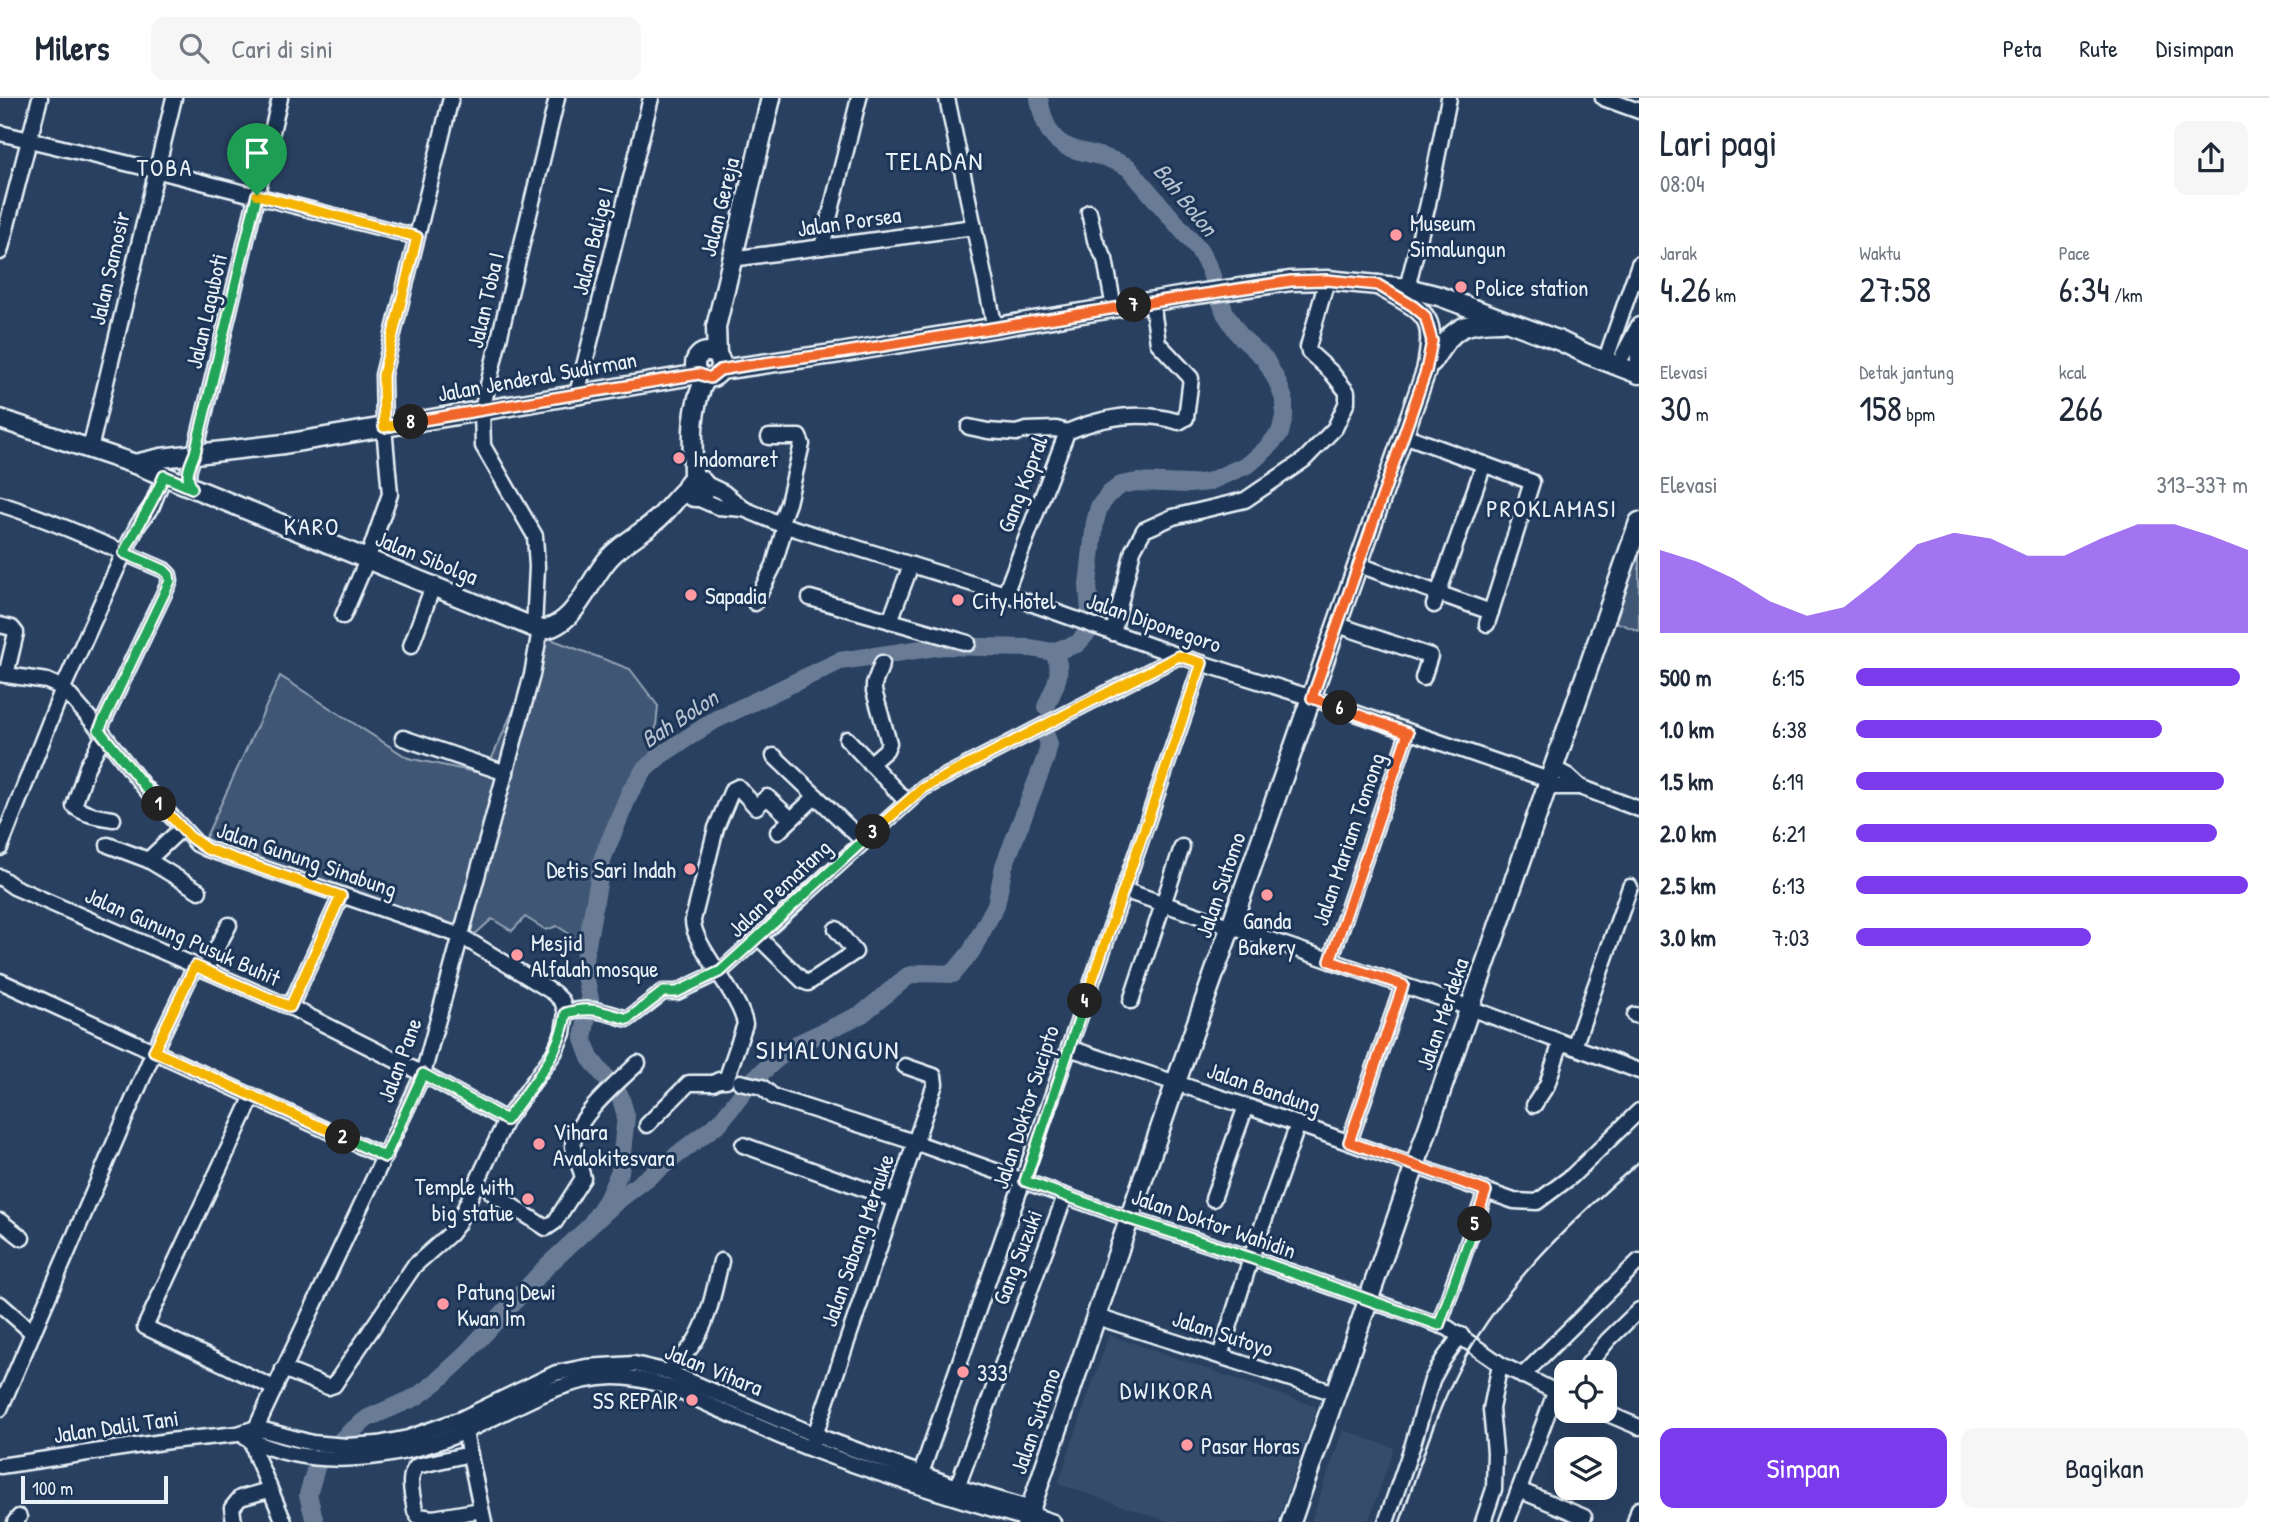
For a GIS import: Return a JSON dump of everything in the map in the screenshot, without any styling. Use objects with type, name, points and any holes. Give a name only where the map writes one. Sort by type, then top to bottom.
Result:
[{"type":"main road","name":"Jalan Gereja","points":[[711,365],[716,327],[731,259],[771,98]]},
{"type":"main road","name":"Jalan Jenderal Sudirman","points":[[135,464],[195,453],[284,444],[577,394],[711,365],[749,365],[840,353],[1198,294],[1291,281],[1327,280]]},
{"type":"main road","points":[[1327,280],[1407,288],[1478,309],[1587,354],[1630,360]]},
{"type":"main road","name":"Jalan Sutomo","points":[[1028,1516],[1176,1082],[1426,371],[1432,341],[1425,316],[1378,285]]},
{"type":"main road","points":[[1426,371],[1449,335],[1458,328],[1471,323],[1511,322]]},
{"type":"main road","points":[[1560,341],[1586,342],[1630,360]]},
{"type":"main road","points":[[537,629],[549,629],[559,623],[583,598],[610,557],[663,514],[678,510],[694,489],[693,414],[711,365]]},
{"type":"main road","name":"Jalan Sibolga","points":[[0,419],[135,464],[537,629]]},
{"type":"main road","name":"Jalan Merdeka","points":[[1291,1522],[1639,522]]},
{"type":"street","points":[[0,252],[40,98]]},
{"type":"street","name":"Jalan Samosir","points":[[90,449],[174,98]]},
{"type":"street","name":"Jalan Laguboti","points":[[192,488],[187,477],[280,98]]},
{"type":"street","points":[[343,617],[368,559],[390,494],[383,375],[451,98]]},
{"type":"street","name":"Jalan Toba I","points":[[537,629],[535,536],[489,461],[483,446],[482,410],[557,98]]},
{"type":"street","name":"Jalan Balige I","points":[[577,394],[651,98]]},
{"type":"street","points":[[822,247],[859,98]]},
{"type":"street","points":[[947,98],[995,328]]},
{"type":"street","points":[[1407,288],[1428,204],[1449,98]]},
{"type":"street","points":[[1604,98],[1639,111]]},
{"type":"street","points":[[0,133],[417,237]]},
{"type":"street","points":[[1089,212],[1095,240],[1105,259],[1114,308]]},
{"type":"street","name":"Jalan Porsea","points":[[731,259],[974,227]]},
{"type":"street","points":[[1630,360],[1639,264]]},
{"type":"street","points":[[1110,632],[1133,550],[1144,530],[1173,517],[1245,500],[1304,460],[1335,428],[1347,402],[1347,392],[1331,372],[1309,352],[1308,347],[1327,280]]},
{"type":"street","name":"Gang Kopral","points":[[1005,594],[1067,432],[1122,416],[1145,415],[1179,422],[1186,418],[1191,378],[1158,343],[1152,302]]},
{"type":"street","points":[[1630,360],[1638,328]]},
{"type":"street","points":[[969,427],[1016,433],[1056,429],[1067,432]]},
{"type":"street","points":[[1359,565],[1436,599],[1489,618],[1532,482],[1404,435]]},
{"type":"street","points":[[755,603],[774,565],[802,444],[799,437],[769,437]]},
{"type":"street","points":[[1436,599],[1484,464]]},
{"type":"street","points":[[0,848],[63,688],[124,553],[138,525],[152,506],[164,476]]},
{"type":"street","name":"Jalan Diponegoro","points":[[694,489],[723,492],[744,509],[783,525],[1005,594],[1408,733],[1550,778],[1568,776],[1580,787],[1639,809]]},
{"type":"street","points":[[0,504],[45,519],[164,570],[169,575],[170,581],[87,767],[74,806],[93,815],[113,819]]},
{"type":"street","points":[[890,621],[911,565]]},
{"type":"street","points":[[411,646],[433,586]]},
{"type":"street","points":[[810,598],[968,643]]},
{"type":"street","points":[[0,625],[12,628],[16,633],[3,674],[47,681],[63,688]]},
{"type":"street","points":[[1338,625],[1430,656],[1423,678]]},
{"type":"street","name":"Jalan Pane","points":[[255,1434],[274,1388],[423,1074],[532,675],[537,629]]},
{"type":"street","name":"Jalan Pematang","points":[[791,819],[767,797],[756,807],[738,788],[732,790],[716,828],[692,920],[692,929],[719,972],[760,938],[923,788],[1179,656]]},
{"type":"street","points":[[870,764],[886,750],[889,743],[874,691],[882,663]]},
{"type":"street","name":"Jalan Doktor Sucipto","points":[[919,1479],[1025,1181],[1202,663]]},
{"type":"street","name":"Jalan Gunung Sinabung","points":[[63,688],[102,732],[144,787],[197,844],[461,936],[554,993],[562,1001],[566,1013]]},
{"type":"street","name":"Jalan Mariam Tomong","points":[[1330,961],[1408,733]]},
{"type":"street","points":[[403,738],[506,773]]},
{"type":"street","points":[[847,739],[907,802]]},
{"type":"street","points":[[774,756],[863,841]]},
{"type":"street","points":[[778,832],[817,796]]},
{"type":"street","points":[[148,860],[182,828]]},
{"type":"street","points":[[108,845],[148,860],[200,891]]},
{"type":"street","points":[[1131,1001],[1182,847]]},
{"type":"street","name":"Jalan Gunung Pusuk Buhit","points":[[0,877],[14,887],[290,1007],[423,1074],[506,1120]]},
{"type":"street","points":[[1534,1105],[1567,1044],[1630,887]]},
{"type":"street","points":[[1123,890],[1470,1008],[1639,1071]]},
{"type":"street","points":[[290,1007],[341,896]]},
{"type":"street","points":[[0,1409],[154,1051],[200,968],[229,925]]},
{"type":"street","points":[[760,938],[808,983],[855,952],[836,929]]},
{"type":"street","points":[[283,1369],[328,1387],[337,1381],[407,1276],[457,1224],[506,1120],[554,1053],[563,1033],[566,1013],[582,1008],[606,1011],[628,1019],[663,992],[677,992],[719,972],[745,1024],[726,1080],[689,1083],[647,1125]]},
{"type":"street","points":[[0,981],[385,1157]]},
{"type":"street","points":[[1349,1142],[1403,985]]},
{"type":"street","name":"Jalan Bandung","points":[[1069,1048],[1246,1106],[1514,1201],[1537,1202],[1572,1176],[1639,1111]]},
{"type":"street","points":[[492,1193],[546,1228],[550,1227],[583,1178],[573,1145],[576,1133],[592,1109],[638,1063]]},
{"type":"street","name":"Jalan Sabang Merauke","points":[[813,1442],[935,1080],[930,1074],[905,1066]]},
{"type":"street","name":"Jalan Doktor Wahidin","points":[[740,1082],[762,1087],[774,1097],[915,1142],[1439,1325],[1461,1335],[1500,1364],[1554,1391]]},
{"type":"street","points":[[253,1096],[145,1327],[274,1388]]},
{"type":"street","points":[[1213,1199],[1246,1106]]},
{"type":"street","points":[[1220,1356],[1298,1124]]},
{"type":"street","points":[[743,1145],[895,1200]]},
{"type":"street","points":[[1439,1325],[1486,1191]]},
{"type":"street","name":"Gang Suzuki","points":[[956,1492],[1065,1196]]},
{"type":"street","points":[[0,1221],[22,1238]]},
{"type":"street","points":[[668,1372],[692,1345],[702,1327],[711,1304],[721,1261]]},
{"type":"street","points":[[1522,1376],[1639,1261]]},
{"type":"street","points":[[0,1304],[33,1334]]},
{"type":"street","points":[[1592,1360],[1639,1310]]},
{"type":"street","name":"Jalan Sutoyo","points":[[1097,1317],[1335,1393]]},
{"type":"street","points":[[1386,1522],[1432,1380],[1461,1335]]},
{"type":"street","points":[[1483,1522],[1494,1485],[1491,1409],[1500,1364]]},
{"type":"street","name":"Jalan Vihara","points":[[255,1434],[310,1450],[379,1457],[411,1450],[558,1379],[632,1377],[668,1372],[739,1411]]},
{"type":"street","name":"Jalan Vihara","points":[[653,1374],[813,1442],[956,1492],[1053,1522]]},
{"type":"street","points":[[1507,1522],[1554,1414]]},
{"type":"street","points":[[1617,1418],[1639,1427]]},
{"type":"street","points":[[463,1425],[470,1454],[483,1516],[422,1520],[415,1511],[411,1476],[414,1469],[417,1466],[470,1454]]},
{"type":"street","points":[[255,1434],[256,1456],[284,1522]]},
{"type":"street","name":"Jalan Dalil Tani","points":[[0,1466],[169,1441],[255,1434]]},
{"type":"street","points":[[234,1522],[232,1508],[240,1498],[269,1490]]},
{"type":"street","points":[[1519,1490],[1584,1517]]},
{"type":"street","points":[[1634,1522],[1639,1509]]},
{"type":"shaded area","points":[[1639,544],[1639,631],[1613,621]]},
{"type":"shaded area","points":[[545,637],[630,669],[658,706],[653,755],[624,792],[601,851],[582,942],[557,926],[546,930],[525,917],[512,931],[492,919],[473,936],[204,841],[280,676],[408,758],[485,774]]},
{"type":"shaded area","name":"Pasar Horas","points":[[1109,1335],[1317,1407],[1277,1522],[1170,1522],[1058,1484]]},
{"type":"shaded area","name":"Pasar Horas","points":[[1343,1430],[1394,1448],[1368,1522],[1311,1522]]},
{"type":"waterway","name":"Bah Bolon","points":[[589,1227],[607,1200],[620,1171],[626,1116],[620,1096],[590,1058],[583,1039],[590,999],[583,966],[603,857],[630,792],[644,770],[661,755],[715,720],[840,661],[943,646],[1031,648],[1053,652],[1077,644],[1089,631],[1088,585],[1095,522],[1099,507],[1109,494],[1121,485],[1137,482],[1208,482],[1249,464],[1280,433],[1284,417],[1284,399],[1277,381],[1265,359],[1240,336],[1225,313],[1209,268],[1199,250],[1128,167],[1060,143],[1051,134],[1039,98]]},
{"type":"waterway","name":"Bah Bolon","points":[[1046,707],[1058,673],[1057,659],[1053,652],[1063,648]]},
{"type":"waterway","name":"Bah Bolon","points":[[315,1522],[308,1495],[317,1464],[368,1418],[416,1397],[435,1383],[459,1361],[548,1265],[617,1201],[720,1122],[754,1079],[778,1058],[797,1044],[862,1014],[908,976],[921,973],[953,974],[971,952],[996,905],[1004,866],[1046,757],[1049,744],[1045,733]]},
{"type":"railway","points":[[1400,1522],[1445,1398],[1489,1319],[1534,1262],[1639,1162]]},
{"type":"place","name":"Museum Simalungun","points":[[1396,235]]},
{"type":"place","name":"Police station","points":[[1461,287]]},
{"type":"place","name":"Indomaret","points":[[679,458]]},
{"type":"place","name":"Sapadia","points":[[691,595]]},
{"type":"place","name":"City Hotel","points":[[958,600]]},
{"type":"place","name":"Detis Sari Indah","points":[[690,869]]},
{"type":"place","name":"Ganda Bakery","points":[[1267,895]]},
{"type":"place","name":"Mesjid Alfalah mosque","points":[[517,955]]},
{"type":"place","name":"Vihara Avalokitesvara","points":[[539,1144]]},
{"type":"place","name":"Temple with big statue","points":[[528,1199]]},
{"type":"place","name":"Patung Dewi Kwan Im","points":[[443,1304]]},
{"type":"place","name":"333","points":[[963,1372]]},
{"type":"place","name":"SS REPAIR","points":[[692,1400]]},
{"type":"place","name":"Pasar Horas","points":[[1187,1445]]},
{"type":"district","name":"TELADAN","points":[[935,160]]},
{"type":"district","name":"TOBA","points":[[165,167]]},
{"type":"district","name":"PROKLAMASI","points":[[1552,508]]},
{"type":"district","name":"KARO","points":[[312,526]]},
{"type":"district","name":"SIMALUNGUN","points":[[828,1049]]},
{"type":"district","name":"DWIKORA","points":[[1167,1390]]},
{"type":"route","points":[[257,195],[417,237],[383,375],[384,427],[699,374],[710,378],[720,370],[749,365],[1291,281],[1327,280],[1378,285],[1425,316],[1432,341],[1426,371],[1312,698],[1408,733],[1330,961],[1403,985],[1349,1142],[1486,1191],[1439,1325],[1025,1181],[1202,663],[1179,656],[923,788],[721,971],[677,992],[663,992],[628,1019],[606,1011],[582,1008],[566,1013],[563,1033],[554,1053],[506,1120],[423,1074],[385,1157],[154,1051],[195,966],[290,1007],[341,896],[197,844],[144,787],[99,730],[170,581],[164,570],[124,553],[138,525],[152,506],[164,476],[192,488],[187,477],[257,195]]}]
